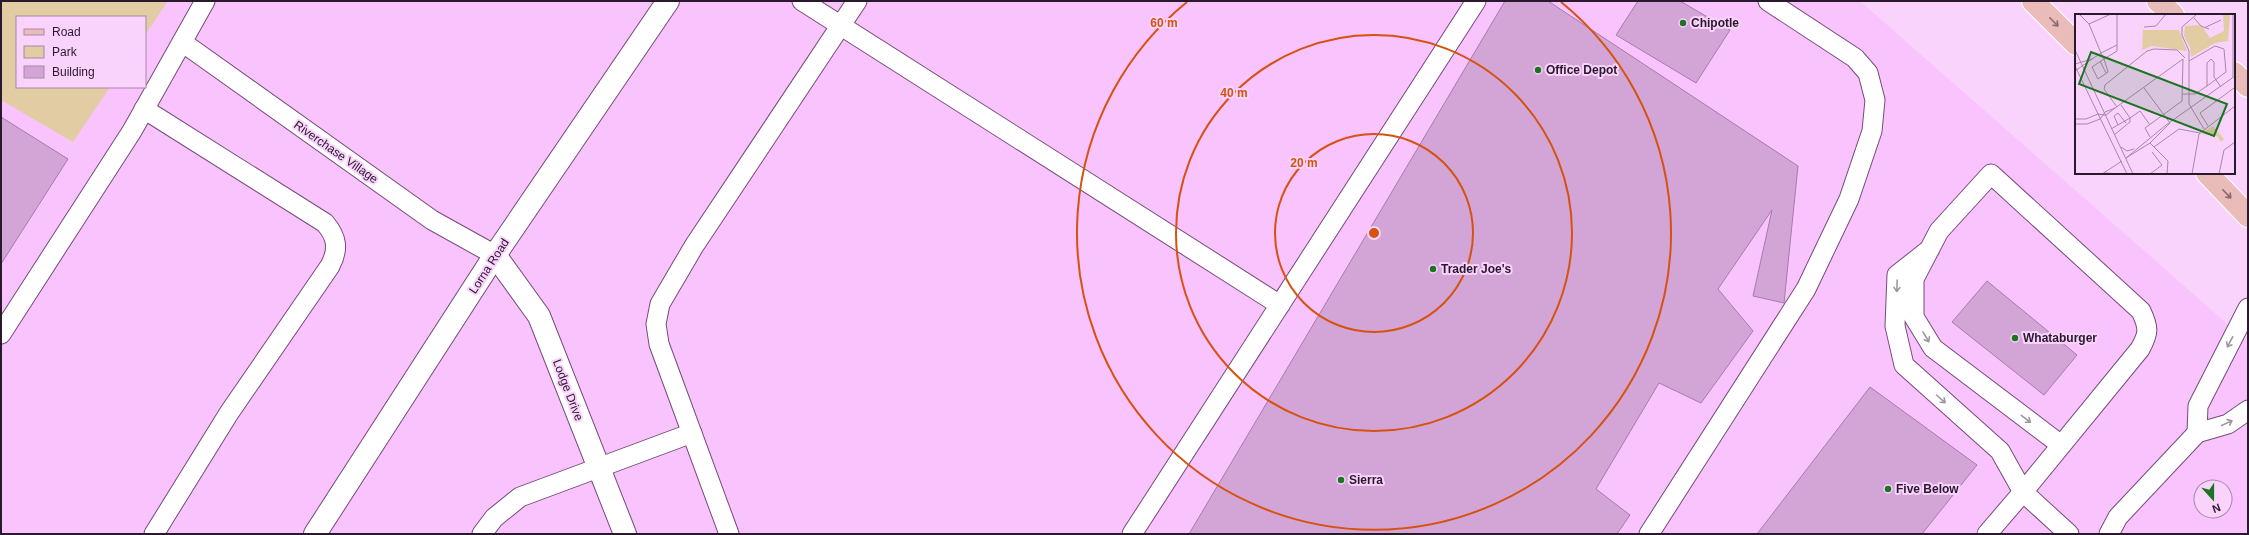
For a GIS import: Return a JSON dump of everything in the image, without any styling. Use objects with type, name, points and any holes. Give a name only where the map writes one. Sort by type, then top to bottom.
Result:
[{"type":"main road","points":[[2033,1],[2075,43]]},
{"type":"main road","points":[[2158,1],[2171,14]]},
{"type":"main road","points":[[2235,74],[2248,86]]},
{"type":"main road","points":[[2208,174],[2248,216]]},
{"type":"street","name":"Lorna Road","points":[[315,534],[495,255],[668,1]]},
{"type":"street","name":"Lodge Drive","points":[[495,255],[539,316],[625,534]]},
{"type":"lane","points":[[1,334],[90,197],[144,109],[205,1]]},
{"type":"lane","points":[[802,1],[1280,305]]},
{"type":"lane","points":[[729,534],[659,344],[656,324],[660,304],[694,246],[857,1]]},
{"type":"lane","points":[[1132,534],[1476,1]]},
{"type":"lane","points":[[1649,534],[1806,289],[1849,199],[1872,131],[1875,100],[1868,73],[1855,58],[1768,1]]},
{"type":"lane","name":"Riverchase Village","points":[[182,42],[432,220],[495,255]]},
{"type":"lane","points":[[144,109],[325,223],[333,233],[336,243],[335,256],[330,266],[229,413],[154,534]]},
{"type":"lane","points":[[1987,534],[2023,492],[2140,349],[2148,336],[2147,323],[2140,311],[1991,174],[1940,231],[1930,249],[1914,279],[1914,317],[1933,348],[2061,445]]},
{"type":"lane","points":[[1930,249],[1897,275],[1895,326],[1904,366],[2000,451],[2023,492],[2069,534]]},
{"type":"lane","points":[[2197,433],[2198,406],[2248,308]]},
{"type":"lane","points":[[2109,534],[2118,517],[2197,433],[2228,424],[2248,410]]},
{"type":"lane","points":[[482,534],[494,518],[520,497],[692,433]]},
{"type":"shaded area","points":[[1,1],[1860,1],[2248,342],[2248,534],[1,534]]},
{"type":"green space","points":[[1,1],[168,1],[146,34],[146,16],[16,16],[16,88],[109,88],[73,142],[1,100]]},
{"type":"building","points":[[1505,1],[1548,1],[1798,166],[1784,303],[1753,296],[1772,210],[1718,289],[1753,331],[1701,403],[1659,383],[1596,489],[1630,515],[1617,534],[1189,534]]},
{"type":"building","points":[[1638,1],[1680,1],[1730,30],[1696,83],[1616,35]]},
{"type":"building","points":[[1,117],[68,159],[1,264]]},
{"type":"building","name":"Whataburger","points":[[1987,281],[2077,355],[2044,395],[1952,322]]},
{"type":"building","points":[[1870,387],[1977,465],[1922,534],[1757,534]]},
{"type":"place","name":"Chipotle","points":[[1683,23]]},
{"type":"place","name":"Office Depot","points":[[1538,70]]},
{"type":"place","name":"Trader Joe's","points":[[1433,269]]},
{"type":"place","name":"Whataburger","points":[[2015,338]]},
{"type":"place","name":"Sierra","points":[[1341,480]]},
{"type":"place","name":"Five Below","points":[[1888,489]]}]
